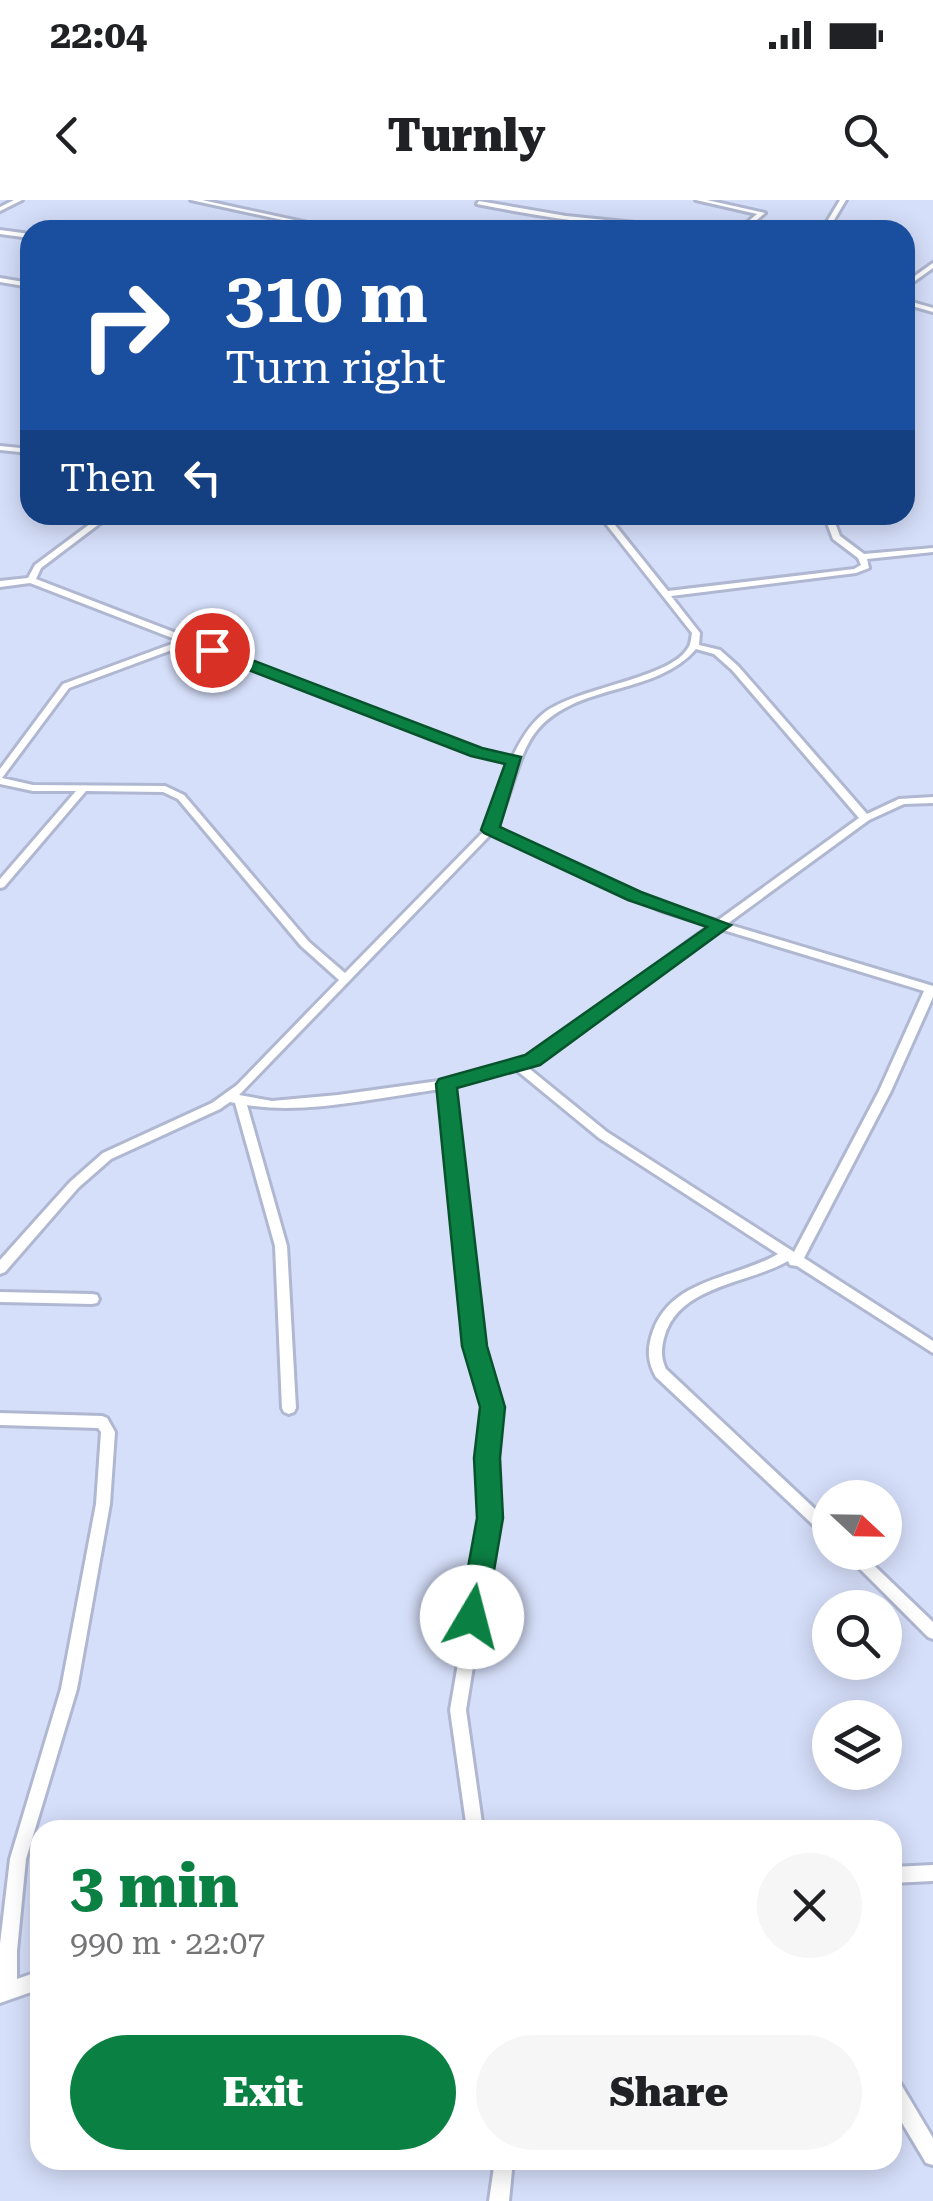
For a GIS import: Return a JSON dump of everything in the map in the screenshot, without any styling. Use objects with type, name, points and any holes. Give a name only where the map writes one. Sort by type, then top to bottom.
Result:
[{"type":"street","points":[[0,209],[19,200]]},
{"type":"street","points":[[194,200],[289,220]]},
{"type":"street","points":[[700,200],[762,213],[753,220]]},
{"type":"street","points":[[479,203],[593,220]]},
{"type":"street","points":[[31,580],[38,567],[94,525]]},
{"type":"street","points":[[611,525],[696,634],[697,647]]},
{"type":"street","points":[[666,594],[856,571],[866,566],[862,557],[836,536],[832,525]]},
{"type":"street","points":[[862,557],[933,550]]},
{"type":"street","points":[[0,584],[31,580],[477,752],[514,760]]},
{"type":"street","points":[[187,641],[66,686],[0,779],[84,788],[165,789],[181,796],[305,944],[346,980]]},
{"type":"street","points":[[0,1269],[74,1185],[107,1156],[236,1100],[490,830],[514,760],[532,726],[579,696],[674,666],[697,647]]},
{"type":"street","points":[[697,647],[717,652],[728,660],[865,818]]},
{"type":"street","points":[[0,884],[84,788]]},
{"type":"street","points":[[236,1100],[313,1102],[446,1084],[518,1066],[549,1050],[865,818],[902,801],[933,800]]},
{"type":"street","points":[[490,830],[634,896],[932,990],[886,1090],[791,1259],[676,1303],[661,1324],[654,1357],[661,1373],[812,1515]]},
{"type":"street","points":[[518,1066],[578,1117],[933,1348]]},
{"type":"street","points":[[446,1084],[475,1346],[493,1407],[487,1458],[490,1518],[458,1710],[474,1820]]},
{"type":"street","points":[[236,1100],[280,1246],[288,1408]]},
{"type":"street","points":[[0,1296],[92,1299]]},
{"type":"street","points":[[0,1419],[102,1422],[108,1432],[103,1504],[68,1689],[18,1858],[4,1992],[30,1983]]},
{"type":"street","points":[[869,1570],[933,1632]]},
{"type":"street","points":[[902,1874],[933,1872]]},
{"type":"street","points":[[902,2105],[933,2156]]},
{"type":"street","points":[[499,2201],[503,2170]]},
{"type":"route","points":[[212,650],[477,752],[514,760],[504,802],[490,830],[516,838],[634,896],[722,925],[532,1060],[446,1084],[475,1346],[493,1407],[487,1458],[490,1518],[472,1617]]}]
